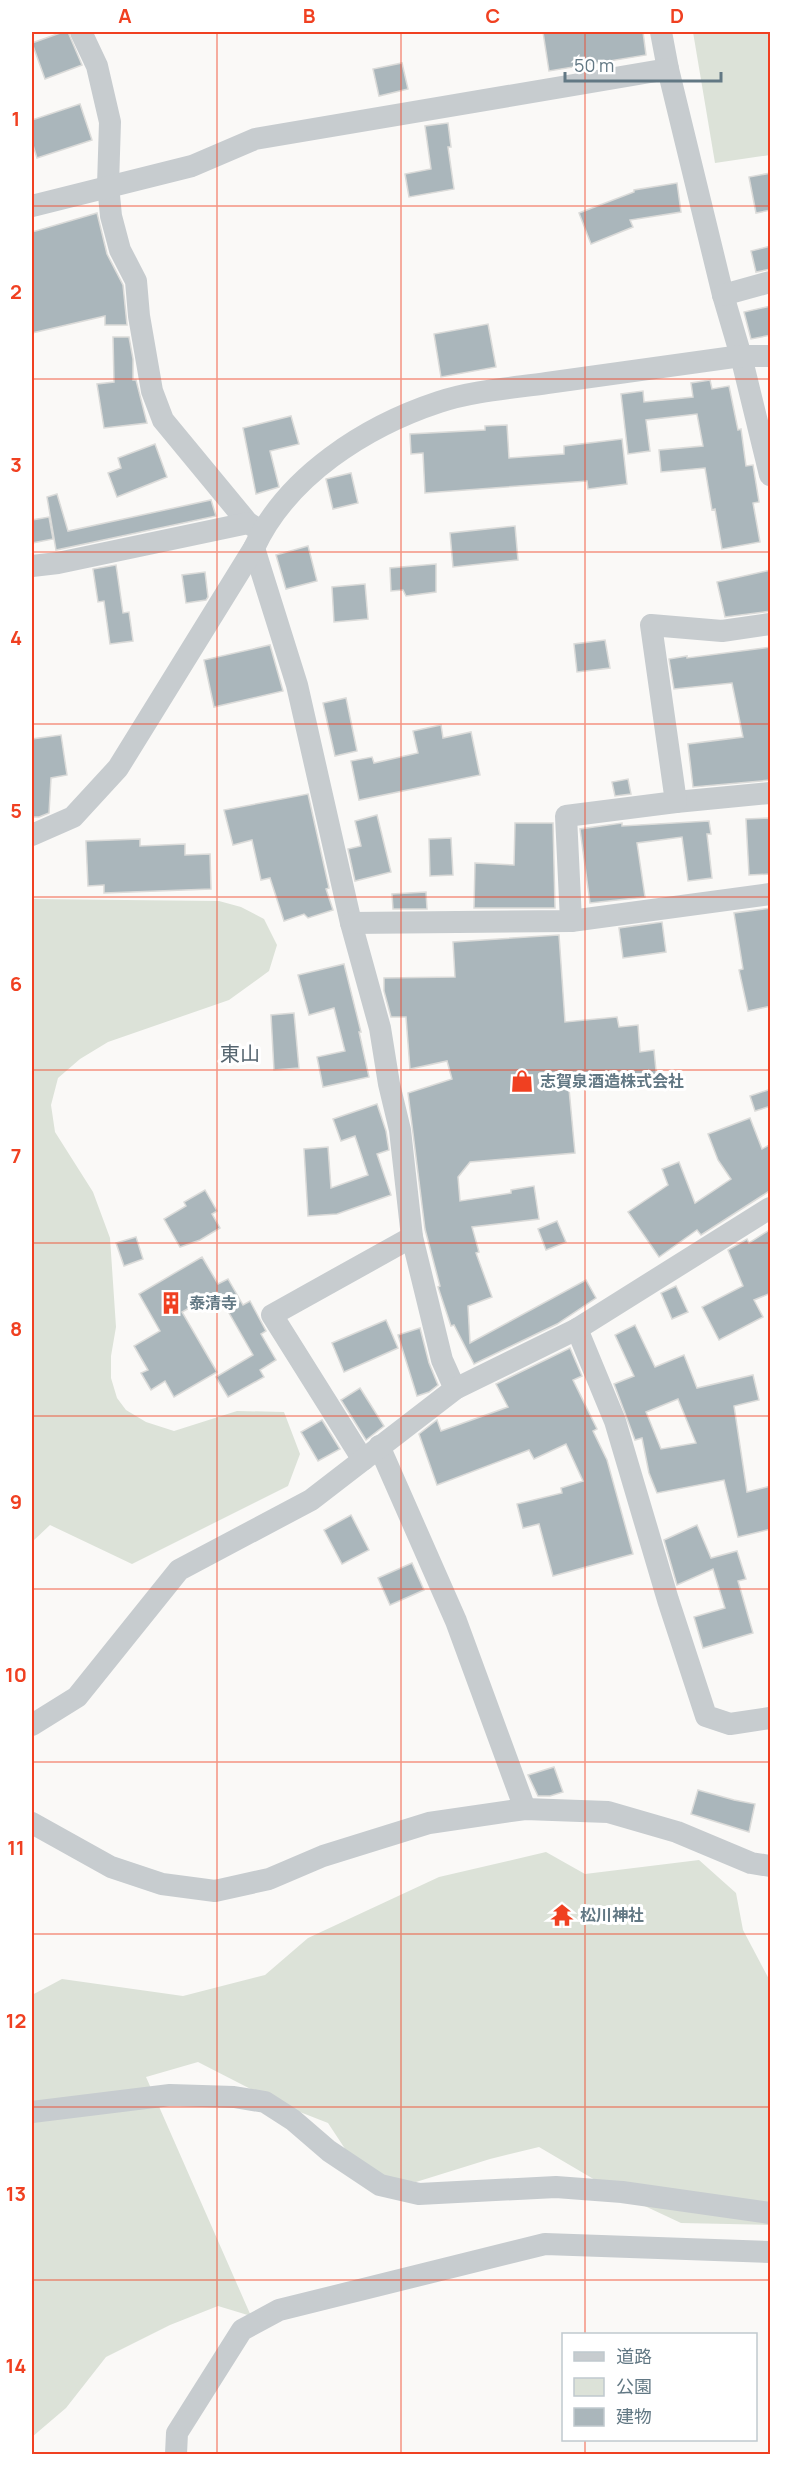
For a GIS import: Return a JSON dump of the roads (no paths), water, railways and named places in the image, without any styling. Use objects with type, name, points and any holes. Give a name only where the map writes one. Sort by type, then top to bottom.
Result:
[{"type":"street","points":[[81,32],[97,66],[110,122],[108,185],[111,216],[120,250],[136,281],[139,316],[152,391],[163,420],[255,534],[297,685],[351,923],[380,1028],[389,1084],[400,1130],[412,1237],[442,1360],[455,1389]]},
{"type":"street","points":[[661,32],[723,295],[771,476]]},
{"type":"street","points":[[32,206],[108,185],[192,166],[255,138],[668,69]]},
{"type":"street","points":[[723,295],[771,282]]},
{"type":"street","points":[[32,835],[73,817],[118,768],[255,534],[320,466],[368,433],[432,404],[510,388],[741,356],[771,356]]},
{"type":"street","points":[[32,566],[255,534]]},
{"type":"street","points":[[676,802],[651,626],[722,631],[771,624]]},
{"type":"street","points":[[571,921],[566,816],[771,793]]},
{"type":"street","points":[[351,923],[571,921],[771,894]]},
{"type":"street","points":[[32,1725],[77,1697],[179,1570],[311,1500],[455,1389],[576,1329],[771,1208]]},
{"type":"street","points":[[412,1237],[273,1315],[371,1453],[456,1621],[525,1809]]},
{"type":"street","points":[[576,1329],[615,1420],[668,1600],[706,1716],[730,1724],[771,1718]]},
{"type":"street","points":[[32,1823],[111,1867],[162,1884],[215,1891],[269,1879],[323,1856],[429,1823],[525,1809],[608,1812],[677,1832],[751,1863],[771,1866]]},
{"type":"street","points":[[32,2112],[170,2095],[234,2097],[265,2102],[293,2120],[360,2173],[380,2185],[400,2191],[419,2194],[556,2187],[592,2189],[771,2213]]},
{"type":"street","points":[[176,2454],[177,2433],[242,2330],[279,2310],[545,2244],[771,2252]]},
{"type":"place","name":"志賀泉酒造株式会社","points":[[522,1081]]},
{"type":"place","name":"泰清寺","points":[[171,1303]]},
{"type":"place","name":"松川神社","points":[[562,1915]]},
{"type":"district","name":"東山","points":[[240,1053]]}]
